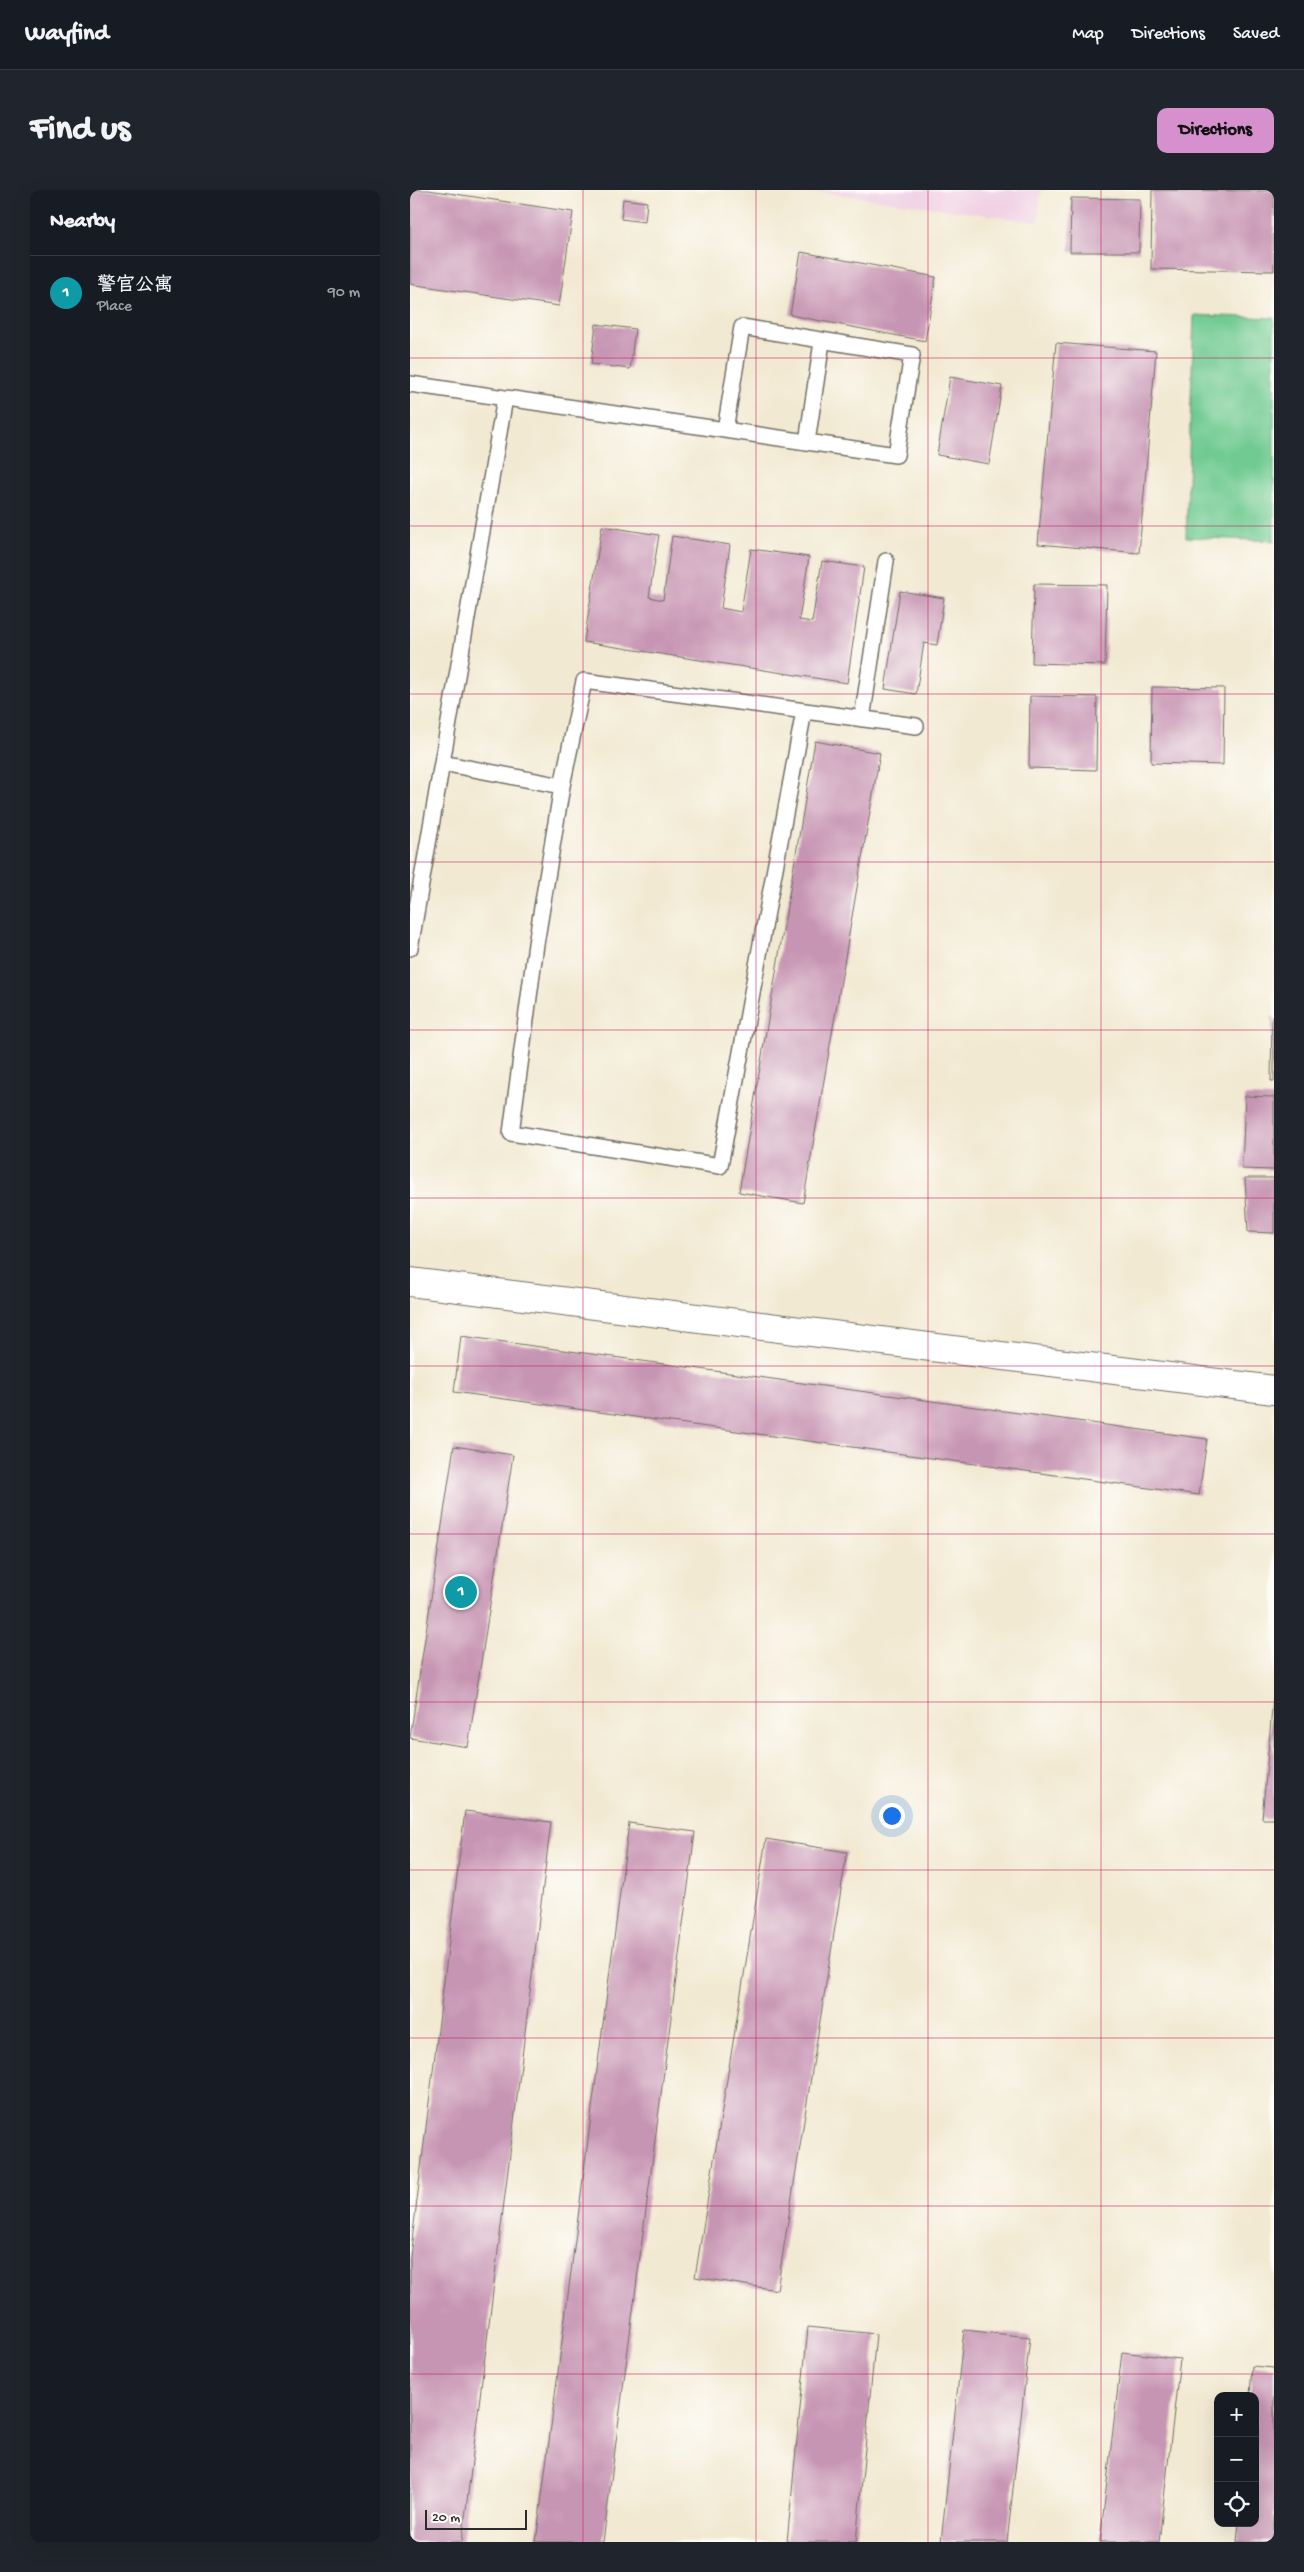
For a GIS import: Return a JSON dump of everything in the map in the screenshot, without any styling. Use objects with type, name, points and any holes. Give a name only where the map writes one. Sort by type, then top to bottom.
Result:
[{"type":"street","points":[[410,1282],[1274,1390]]},
{"type":"lane","points":[[410,384],[724,430],[896,455],[912,355],[822,342],[742,327],[724,430]]},
{"type":"lane","points":[[807,442],[822,342]]},
{"type":"lane","points":[[410,948],[505,398]]},
{"type":"lane","points":[[862,718],[886,561]]},
{"type":"lane","points":[[804,711],[720,1166],[511,1133],[536,944],[562,786],[584,681],[916,726]]},
{"type":"lane","points":[[442,763],[562,786]]},
{"type":"shaded area","points":[[807,190],[1041,190],[1038,222]]},
{"type":"green space","points":[[1194,315],[1274,318],[1274,541],[1186,537]]},
{"type":"building","points":[[410,190],[429,190],[573,212],[559,306],[410,284]]},
{"type":"building","points":[[1152,190],[1274,191],[1274,271],[1151,269]]},
{"type":"building","points":[[1071,198],[1140,199],[1139,252],[1070,252]]},
{"type":"building","points":[[623,199],[647,202],[645,222],[621,219]]},
{"type":"building","points":[[801,252],[936,277],[925,341],[790,315]]},
{"type":"building","points":[[596,324],[635,329],[630,369],[591,364]]},
{"type":"building","points":[[1056,343],[1156,351],[1139,553],[1038,544]]},
{"type":"building","points":[[950,377],[1002,386],[989,464],[937,455]]},
{"type":"building","points":[[602,526],[659,535],[649,597],[663,600],[672,536],[730,545],[721,608],[741,612],[751,549],[809,557],[799,620],[812,622],[822,561],[864,567],[847,683],[584,642]]},
{"type":"building","points":[[1034,584],[1107,585],[1105,665],[1032,663]]},
{"type":"building","points":[[900,591],[944,598],[937,645],[924,643],[916,694],[885,689]]},
{"type":"building","points":[[1152,687],[1224,688],[1223,765],[1151,763]]},
{"type":"building","points":[[1030,696],[1097,697],[1096,770],[1029,768]]},
{"type":"building","points":[[815,741],[880,753],[803,1203],[739,1192]]},
{"type":"building","points":[[1272,1017],[1274,1017],[1274,1081],[1271,1081]]},
{"type":"building","points":[[1245,1096],[1274,1097],[1274,1170],[1242,1169]]},
{"type":"building","points":[[1245,1178],[1274,1178],[1274,1233],[1248,1232]]},
{"type":"building","points":[[461,1336],[1207,1439],[1199,1495],[454,1392]]},
{"type":"building","points":[[454,1446],[513,1455],[468,1747],[410,1738]]},
{"type":"building","points":[[1273,1698],[1274,1819],[1262,1819]]},
{"type":"building","points":[[465,1811],[551,1822],[462,2542],[410,2542],[410,2257]]},
{"type":"building","points":[[629,1823],[695,1832],[603,2542],[536,2542]]},
{"type":"building","points":[[766,1839],[847,1852],[777,2290],[695,2277]]},
{"type":"building","points":[[808,2327],[876,2334],[856,2542],[787,2542]]},
{"type":"building","points":[[964,2330],[1030,2337],[1007,2542],[941,2542]]},
{"type":"building","points":[[1122,2352],[1180,2359],[1159,2542],[1100,2542]]},
{"type":"building","points":[[1252,2366],[1274,2368],[1274,2542],[1237,2542],[1239,2527],[1259,2527],[1259,2392],[1250,2392]]},
{"type":"place","name":"警官公寓","points":[[461,1592]]}]
